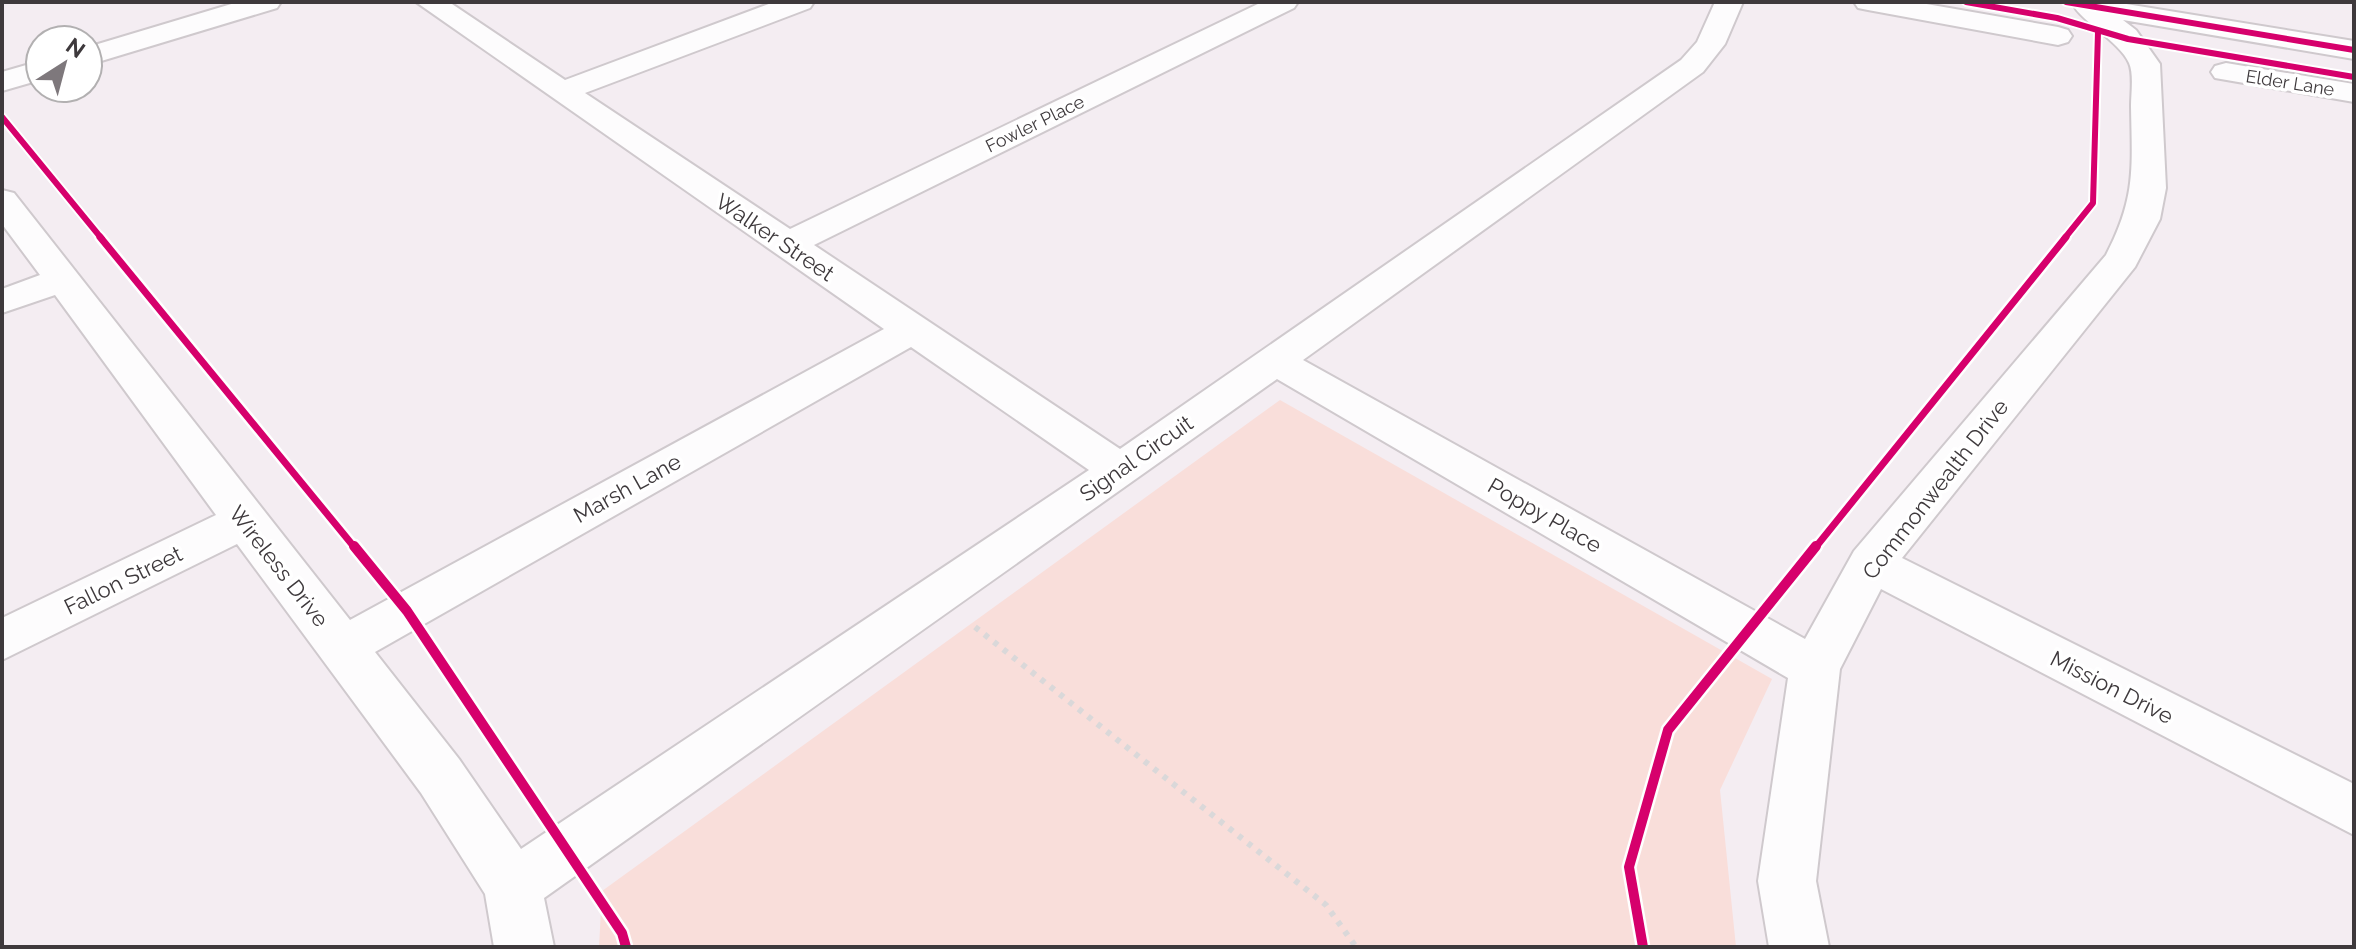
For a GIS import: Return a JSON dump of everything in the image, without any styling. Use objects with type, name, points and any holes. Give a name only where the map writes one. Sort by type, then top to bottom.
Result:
[{"type":"street","points":[[104,51],[267,2]]},
{"type":"street","name":"Walker Street","points":[[430,2],[1120,470]]},
{"type":"street","points":[[563,91],[800,2]]},
{"type":"street","name":"Fowler Place","points":[[786,245],[1284,2]]},
{"type":"street","name":"Signal Circuit","points":[[513,887],[1120,470],[1692,66],[1710,44],[1729,2]]},
{"type":"street","points":[[1868,2],[2058,36]]},
{"type":"street","points":[[2075,4],[2354,49]]},
{"type":"street","points":[[2075,4],[2126,36],[2145,64],[2160,43],[2184,37],[2354,63]]},
{"type":"street","name":"Commonwealth Drive","points":[[1799,947],[1787,881],[1815,669],[1871,563],[2122,259],[2142,219],[2149,188],[2145,64]]},
{"type":"street","name":"Elder Lane","points":[[2226,72],[2354,93]]},
{"type":"street","points":[[2,82],[24,75]]},
{"type":"street","name":"Wireless Drive","points":[[2,200],[243,521],[440,776],[513,887],[524,947]]},
{"type":"street","points":[[2,302],[61,280]]},
{"type":"street","name":"Marsh Lane","points":[[341,648],[913,329]]},
{"type":"street","name":"Poppy Place","points":[[1275,361],[1815,669]]},
{"type":"street","name":"Fallon Street","points":[[2,640],[243,521]]},
{"type":"street","name":"Mission Drive","points":[[1871,563],[2354,811]]},
{"type":"path","points":[[937,596],[1326,905],[1356,947]]},
{"type":"shaded area","points":[[1280,400],[1772,679],[1720,790],[1736,947],[599,947],[602,891]]},
{"type":"cycle path","points":[[1966,2],[2057,18],[2128,39],[2354,77]]},
{"type":"cycle path","points":[[2066,2],[2354,50]]},
{"type":"cycle path","points":[[1643,947],[1629,867],[1668,730],[2093,203],[2098,32]]},
{"type":"cycle path","points":[[2,117],[407,611],[622,933],[626,947]]}]
